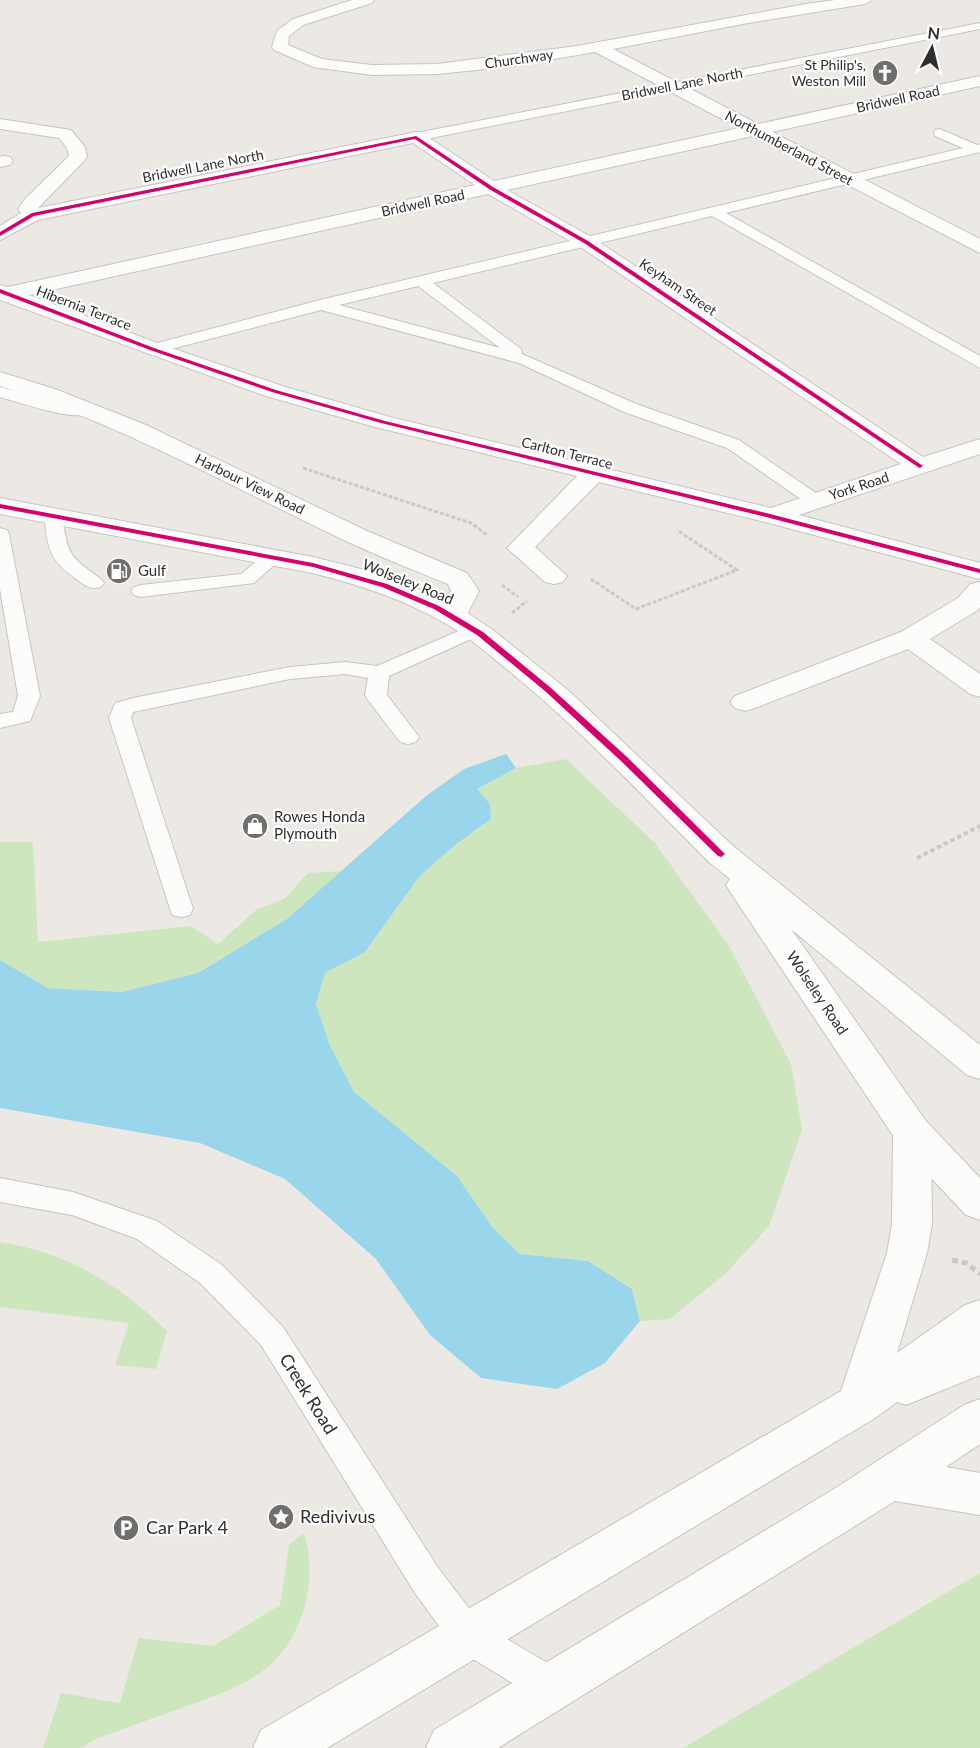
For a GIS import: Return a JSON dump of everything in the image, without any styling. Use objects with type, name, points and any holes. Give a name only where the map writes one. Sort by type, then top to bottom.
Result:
[{"type":"street","name":"Churchway","points":[[367,0],[298,22],[282,33],[279,47],[292,56],[320,65],[364,69],[468,66],[599,48],[750,18],[865,0]]},
{"type":"street","name":"Northumberland Street","points":[[599,48],[980,247]]},
{"type":"street","name":"Bridwell Road","points":[[2,293],[980,81]]},
{"type":"street","points":[[939,90],[970,103]]},
{"type":"street","points":[[0,124],[65,134],[76,147],[78,157],[32,203],[28,209],[32,215]]},
{"type":"street","name":"Keyham Street","points":[[416,137],[491,188],[586,242],[920,466]]},
{"type":"street","name":"Bridwell Lane North","points":[[0,234],[32,215],[416,137]]},
{"type":"street","name":"Hibernia Terrace","points":[[2,293],[152,349]]},
{"type":"street","name":"Carlton Terrace","points":[[152,349],[274,391],[383,422],[772,516],[980,571]]},
{"type":"street","name":"Harbour View Road","points":[[0,379],[26,386],[164,442],[358,537],[458,579],[465,591],[470,627]]},
{"type":"street","name":"York Road","points":[[772,516],[980,446]]},
{"type":"street","name":"Carlton Terrace","points":[[554,576],[520,548],[593,474]]},
{"type":"street","name":"Wolseley Road","points":[[3,513],[53,516],[360,577],[411,596],[470,627],[559,697],[721,854],[979,1063]]},
{"type":"street","points":[[745,702],[910,638],[968,604],[980,590]]},
{"type":"street","points":[[910,638],[980,688]]},
{"type":"street","name":"Wolseley Road","points":[[721,854],[912,1132],[980,1204]]},
{"type":"street","points":[[860,1404],[907,1253],[912,1224],[912,1132]]},
{"type":"street","points":[[279,1748],[860,1404],[980,1318]]},
{"type":"street","points":[[860,1404],[952,1368],[980,1353]]},
{"type":"street","points":[[452,1748],[550,1685],[893,1479],[980,1419]]},
{"type":"street","points":[[893,1479],[980,1494]]},
{"type":"lane","name":"Bridwell Lane North","points":[[416,137],[980,26]]},
{"type":"lane","points":[[940,133],[976,151]]},
{"type":"lane","points":[[152,349],[320,305],[976,151]]},
{"type":"lane","points":[[715,212],[980,363]]},
{"type":"lane","points":[[421,281],[525,360]]},
{"type":"lane","points":[[320,305],[525,360],[630,408],[733,444],[814,500]]},
{"type":"lane","points":[[0,392],[67,409],[87,410]]},
{"type":"lane","points":[[53,516],[57,544],[66,563],[94,583]]},
{"type":"lane","points":[[0,534],[29,696],[22,716],[0,721]]},
{"type":"lane","points":[[141,591],[247,579],[272,558]]},
{"type":"lane","points":[[181,909],[120,718],[123,708],[290,673],[345,668],[379,673],[470,627]]},
{"type":"lane","points":[[379,673],[376,695],[408,737]]},
{"type":"lane","name":"Creek Road","points":[[0,1190],[73,1204],[147,1230],[211,1274],[272,1336],[427,1581],[468,1636],[550,1685]]},
{"type":"path","points":[[300,467],[471,523],[490,537]]},
{"type":"path","points":[[470,627],[554,576],[577,570],[636,609],[737,570],[673,527]]},
{"type":"path","points":[[918,858],[980,826]]},
{"type":"green space","points":[[566,759],[655,843],[729,946],[791,1064],[802,1130],[769,1226],[727,1272],[670,1319],[640,1321],[632,1289],[588,1261],[520,1254],[493,1228],[457,1176],[354,1092],[329,1043],[316,1004],[325,973],[365,952],[419,877],[455,845],[491,819],[490,804],[477,789],[516,768]]},
{"type":"green space","points":[[0,842],[33,842],[38,942],[191,926],[218,944],[256,910],[284,899],[308,873],[343,871],[287,919],[198,973],[122,992],[48,988],[0,960]]},
{"type":"green space","points":[[0,1242],[47,1253],[69,1262],[91,1273],[131,1299],[167,1331],[156,1369],[115,1365],[129,1323],[0,1307]]},
{"type":"green space","points":[[304,1533],[310,1571],[304,1609],[285,1649],[272,1663],[257,1675],[222,1693],[96,1739],[80,1748],[43,1748],[61,1693],[120,1703],[139,1638],[213,1646],[280,1605],[289,1545]]},
{"type":"green space","points":[[980,1573],[980,1748],[683,1748]]},
{"type":"water","points":[[506,754],[516,768],[477,789],[490,804],[491,819],[455,845],[419,877],[365,952],[325,973],[316,1004],[329,1043],[354,1092],[457,1176],[493,1228],[520,1254],[588,1261],[632,1289],[640,1321],[605,1363],[557,1389],[481,1378],[430,1335],[376,1259],[285,1179],[200,1143],[0,1108],[0,960],[48,988],[122,992],[198,973],[287,919],[426,796],[464,769]]},
{"type":"cycle path","points":[[0,234],[32,215],[416,137],[491,188],[586,242],[920,466]]},
{"type":"cycle path","points":[[0,291],[152,349],[274,391],[383,422],[772,516],[980,571]]},
{"type":"cycle path","points":[[0,506],[313,565],[385,586],[437,607],[462,621],[497,647],[574,712],[721,854]]},
{"type":"place","name":"St Philip's, Weston Mill","points":[[885,73]]},
{"type":"place","name":"Gulf","points":[[119,571]]},
{"type":"place","name":"Rowes Honda Plymouth","points":[[255,826]]},
{"type":"place","name":"Redivivus","points":[[281,1517]]},
{"type":"place","name":"Car Park 4","points":[[126,1528]]}]
